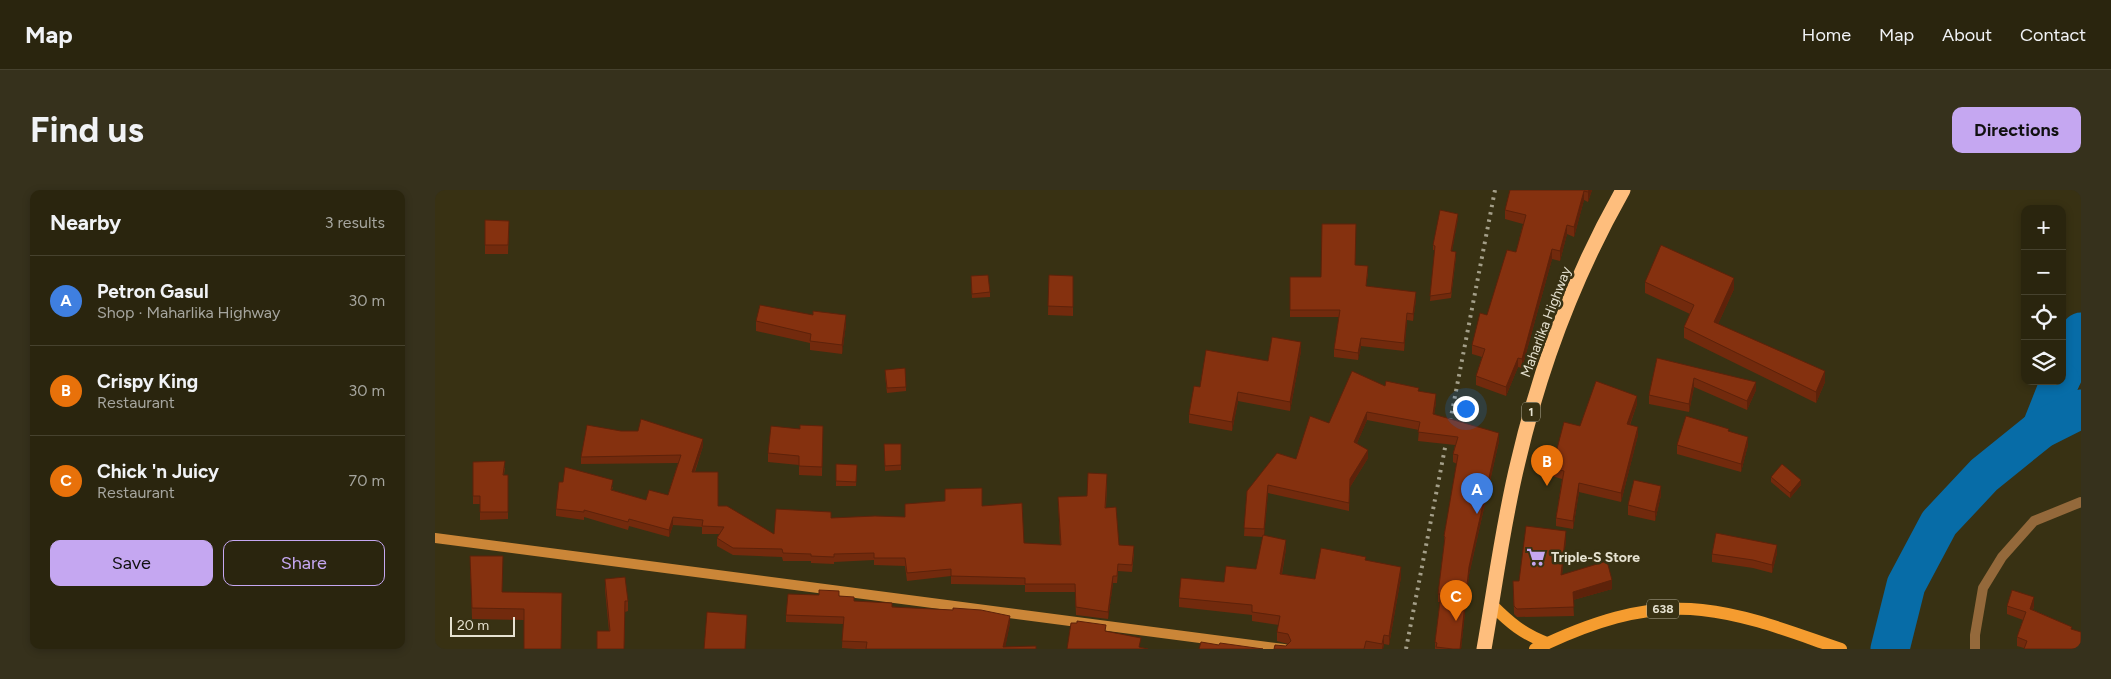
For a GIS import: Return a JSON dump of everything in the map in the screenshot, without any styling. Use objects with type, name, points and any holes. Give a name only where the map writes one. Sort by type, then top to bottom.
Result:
[{"type":"highway","name":"Maharlika Highway","points":[[1484,649],[1517,464],[1539,384],[1576,283],[1603,226],[1623,190]]},
{"type":"main road","points":[[1492,605],[1526,635],[1547,643]]},
{"type":"main road","name":"638","points":[[1535,649],[1623,615],[1666,608],[1704,610],[1753,620],[1841,649]]},
{"type":"street","points":[[1975,649],[1975,634],[1983,588],[2002,557],[2034,522],[2081,502]]},
{"type":"street","points":[[435,538],[1284,649]]},
{"type":"building","points":[[1510,190],[1589,190],[1588,192],[1584,191],[1574,227],[1567,225],[1560,251],[1552,249],[1522,359],[1518,358],[1506,387],[1476,376],[1485,349],[1472,345],[1480,313],[1487,315],[1507,250],[1516,252],[1526,215],[1505,210]]},
{"type":"building","points":[[1440,210],[1458,214],[1451,251],[1456,252],[1451,293],[1430,296],[1435,246],[1433,245]]},
{"type":"building","points":[[485,220],[509,221],[508,245],[485,245]]},
{"type":"building","points":[[1322,224],[1356,224],[1355,265],[1368,266],[1366,286],[1416,292],[1413,314],[1407,313],[1404,343],[1361,338],[1358,353],[1334,349],[1340,310],[1290,310],[1290,277],[1321,277]]},
{"type":"building","points":[[1661,245],[1734,278],[1714,322],[1825,371],[1816,392],[1684,327],[1694,305],[1645,282]]},
{"type":"building","points":[[988,275],[990,292],[972,294],[971,276]]},
{"type":"building","points":[[1049,275],[1073,276],[1073,307],[1048,306]]},
{"type":"building","points":[[760,305],[813,315],[813,311],[846,315],[842,345],[810,341],[811,334],[756,321]]},
{"type":"building","points":[[1272,337],[1301,342],[1290,402],[1238,392],[1232,422],[1189,414],[1194,386],[1200,387],[1206,350],[1268,361]]},
{"type":"building","points":[[1657,358],[1756,382],[1747,401],[1694,378],[1689,404],[1649,395]]},
{"type":"building","points":[[905,368],[906,387],[887,388],[885,370]]},
{"type":"building","points":[[1352,371],[1385,386],[1386,381],[1419,388],[1418,391],[1436,394],[1433,414],[1499,433],[1469,567],[1460,649],[1436,647],[1437,643],[1435,642],[1441,594],[1438,594],[1444,536],[1458,455],[1453,454],[1458,437],[1418,432],[1420,422],[1367,412],[1354,442],[1368,450],[1350,479],[1349,503],[1268,485],[1264,529],[1244,528],[1247,491],[1277,453],[1296,459],[1310,416],[1329,423]]},
{"type":"building","points":[[1596,381],[1637,396],[1627,424],[1638,427],[1621,493],[1579,483],[1573,521],[1556,518],[1564,471],[1552,468],[1564,422],[1580,426]]},
{"type":"building","points":[[1686,416],[1748,437],[1741,464],[1677,445]]},
{"type":"building","points":[[641,419],[703,439],[692,472],[718,472],[718,506],[727,506],[774,534],[776,509],[831,512],[831,518],[905,517],[905,504],[945,501],[945,489],[982,488],[982,506],[1022,503],[1024,543],[1061,545],[1058,497],[1087,496],[1088,473],[1107,474],[1105,508],[1116,507],[1119,545],[1134,546],[1132,565],[1118,564],[1117,576],[1113,576],[1108,612],[1076,607],[1075,584],[1025,584],[1025,578],[951,576],[951,569],[907,573],[905,558],[874,558],[874,553],[834,554],[834,557],[783,553],[782,549],[733,548],[717,538],[724,527],[702,526],[703,520],[673,517],[669,530],[629,519],[628,522],[584,510],[584,512],[556,509],[559,482],[563,482],[565,467],[613,480],[611,490],[646,500],[649,490],[668,495],[681,455],[581,457],[587,425],[621,431],[638,431]]},
{"type":"building","points":[[800,425],[823,426],[822,467],[799,466],[799,456],[768,453],[771,426],[800,429]]},
{"type":"building","points":[[884,444],[901,444],[901,465],[885,466]]},
{"type":"building","points":[[505,461],[503,475],[508,475],[508,512],[480,512],[480,496],[473,496],[473,462]]},
{"type":"building","points":[[836,464],[857,465],[856,482],[836,481]]},
{"type":"building","points":[[1782,464],[1801,480],[1790,493],[1771,477]]},
{"type":"building","points":[[1634,480],[1661,486],[1655,512],[1628,505]]},
{"type":"building","points":[[1526,526],[1566,531],[1561,575],[1607,561],[1612,580],[1573,592],[1574,607],[1517,609],[1514,606],[1513,581],[1519,581]]},
{"type":"building","points":[[1716,533],[1777,545],[1772,565],[1712,554]]},
{"type":"building","points":[[1263,535],[1286,540],[1280,574],[1315,579],[1321,548],[1366,557],[1365,560],[1401,567],[1389,636],[1384,635],[1382,644],[1366,641],[1364,649],[1274,649],[1275,645],[1286,646],[1291,641],[1288,634],[1277,632],[1280,616],[1252,612],[1252,605],[1179,598],[1181,578],[1224,582],[1226,566],[1256,569]]},
{"type":"building","points":[[470,556],[503,556],[502,592],[562,593],[561,649],[524,649],[524,609],[472,608]]},
{"type":"building","points":[[625,577],[628,601],[625,601],[624,649],[597,649],[597,631],[610,631],[605,579]]},
{"type":"building","points":[[819,590],[839,591],[839,596],[854,597],[854,601],[892,603],[892,607],[981,610],[1010,616],[1003,647],[1036,646],[1036,649],[866,649],[867,642],[842,641],[844,617],[786,615],[788,594],[819,595]]},
{"type":"building","points":[[2012,590],[2034,597],[2030,609],[2081,632],[2081,649],[2024,649],[2027,641],[2017,637],[2026,612],[2007,606]]},
{"type":"building","points":[[707,612],[747,615],[745,649],[704,649]]},
{"type":"building","points":[[1077,621],[1106,625],[1105,631],[1141,638],[1139,647],[1148,649],[1067,649],[1071,623],[1077,623]]},
{"type":"building","points":[[1201,642],[1219,645],[1220,643],[1263,649],[1199,649]]},
{"type":"waterway","points":[[2066,368],[2081,332]]},
{"type":"waterway","points":[[2041,429],[2058,385]]},
{"type":"waterway","points":[[1890,649],[1906,585],[1939,523],[1984,475],[2041,429],[2081,409]]},
{"type":"railway","points":[[1406,649],[1495,190]]},
{"type":"place","name":"Crispy King","points":[[1547,486]]},
{"type":"place","name":"Petron Gasul","points":[[1477,514]]},
{"type":"place","name":"Triple-S Store","points":[[1536,557]]},
{"type":"place","name":"Chick 'n Juicy","points":[[1456,621]]}]
